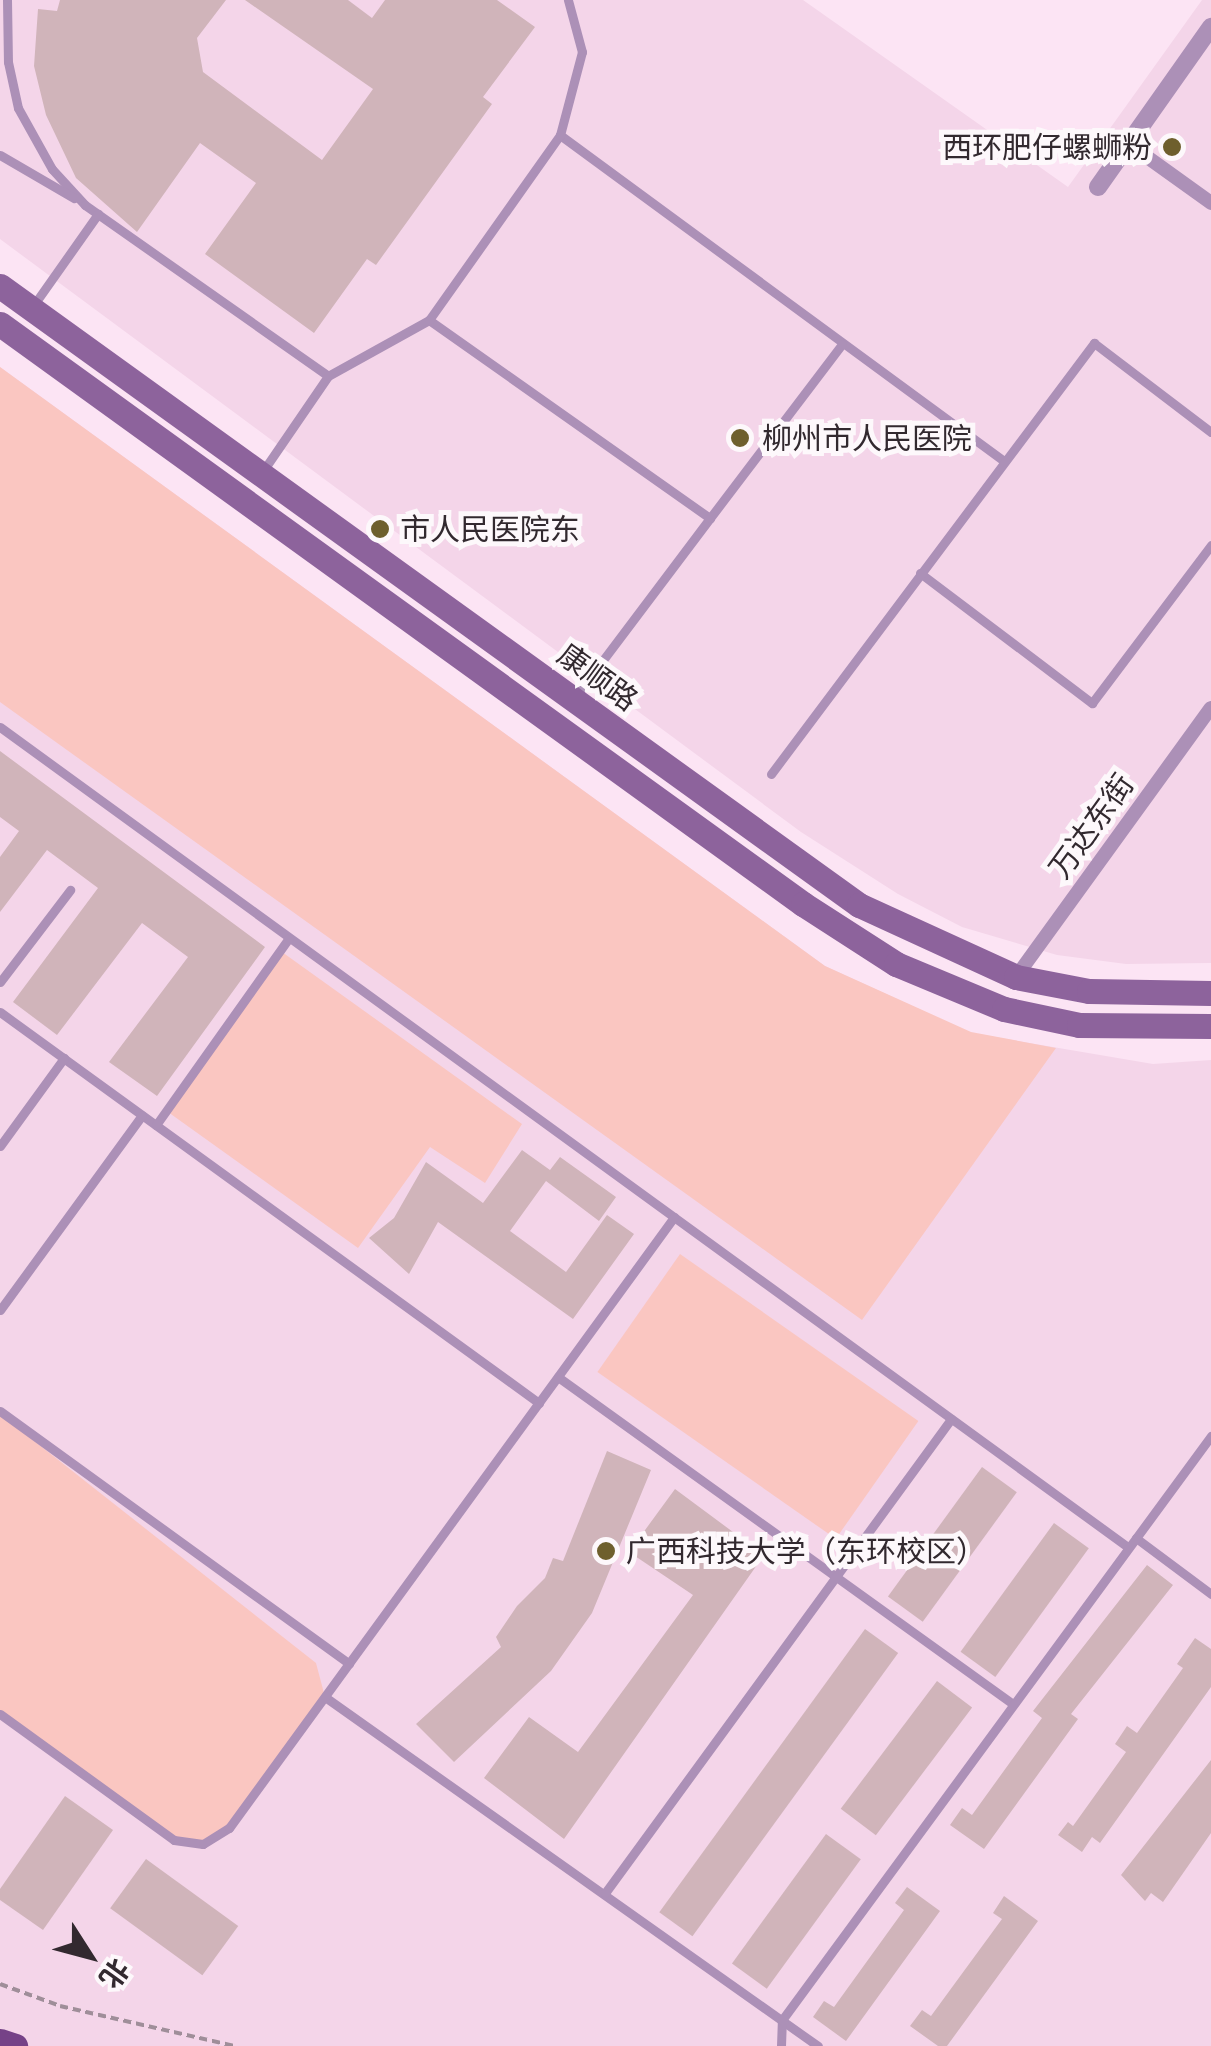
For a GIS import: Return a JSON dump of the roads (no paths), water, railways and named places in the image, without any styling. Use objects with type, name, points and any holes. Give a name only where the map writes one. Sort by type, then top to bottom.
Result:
[{"type":"main road","name":"康顺路","points":[[0,286],[859,905],[1016,977],[1089,991],[1211,992]]},
{"type":"main road","points":[[0,324],[803,904],[896,964],[990,1004],[1079,1025],[1211,1026]]},
{"type":"main road","points":[[0,2040],[16,2046]]},
{"type":"street","points":[[1098,187],[1211,28]]},
{"type":"street","points":[[1129,144],[1211,203]]},
{"type":"street","name":"万达东街","points":[[1016,977],[1211,708]]},
{"type":"lane","points":[[7,0],[8,62],[18,108],[52,169],[85,205]]},
{"type":"lane","points":[[260,474],[328,376],[430,320],[560,135],[582,52],[568,0]]},
{"type":"lane","points":[[560,135],[1004,461]]},
{"type":"lane","points":[[0,155],[85,205],[328,376]]},
{"type":"lane","points":[[31,308],[98,214]]},
{"type":"lane","points":[[430,320],[710,518]]},
{"type":"lane","points":[[771,774],[1094,343],[1211,432]]},
{"type":"lane","points":[[574,699],[842,344]]},
{"type":"lane","points":[[920,573],[1092,703],[1211,545]]},
{"type":"lane","points":[[0,726],[1128,1547]]},
{"type":"lane","points":[[0,982],[70,890]]},
{"type":"lane","points":[[156,1125],[289,938]]},
{"type":"lane","points":[[0,1012],[539,1403]]},
{"type":"lane","points":[[0,1146],[64,1058]]},
{"type":"lane","points":[[0,1310],[142,1115]]},
{"type":"lane","points":[[0,1714],[174,1840],[203,1844],[229,1828],[674,1217]]},
{"type":"lane","points":[[558,1377],[1013,1704]]},
{"type":"lane","points":[[0,1411],[348,1664]]},
{"type":"lane","points":[[605,1893],[952,1419]]},
{"type":"lane","points":[[781,2046],[782,2020],[1211,1436]]},
{"type":"lane","points":[[1136,1538],[1211,1594]]},
{"type":"lane","points":[[325,1696],[818,2046]]},
{"type":"place","name":"西环肥仔螺蛳粉","points":[[1172,147]]},
{"type":"place","name":"柳州市人民医院","points":[[740,438]]},
{"type":"place","name":"市人民医院东","points":[[380,529]]},
{"type":"place","name":"广西科技大学（东环校区）","points":[[606,1551]]}]
